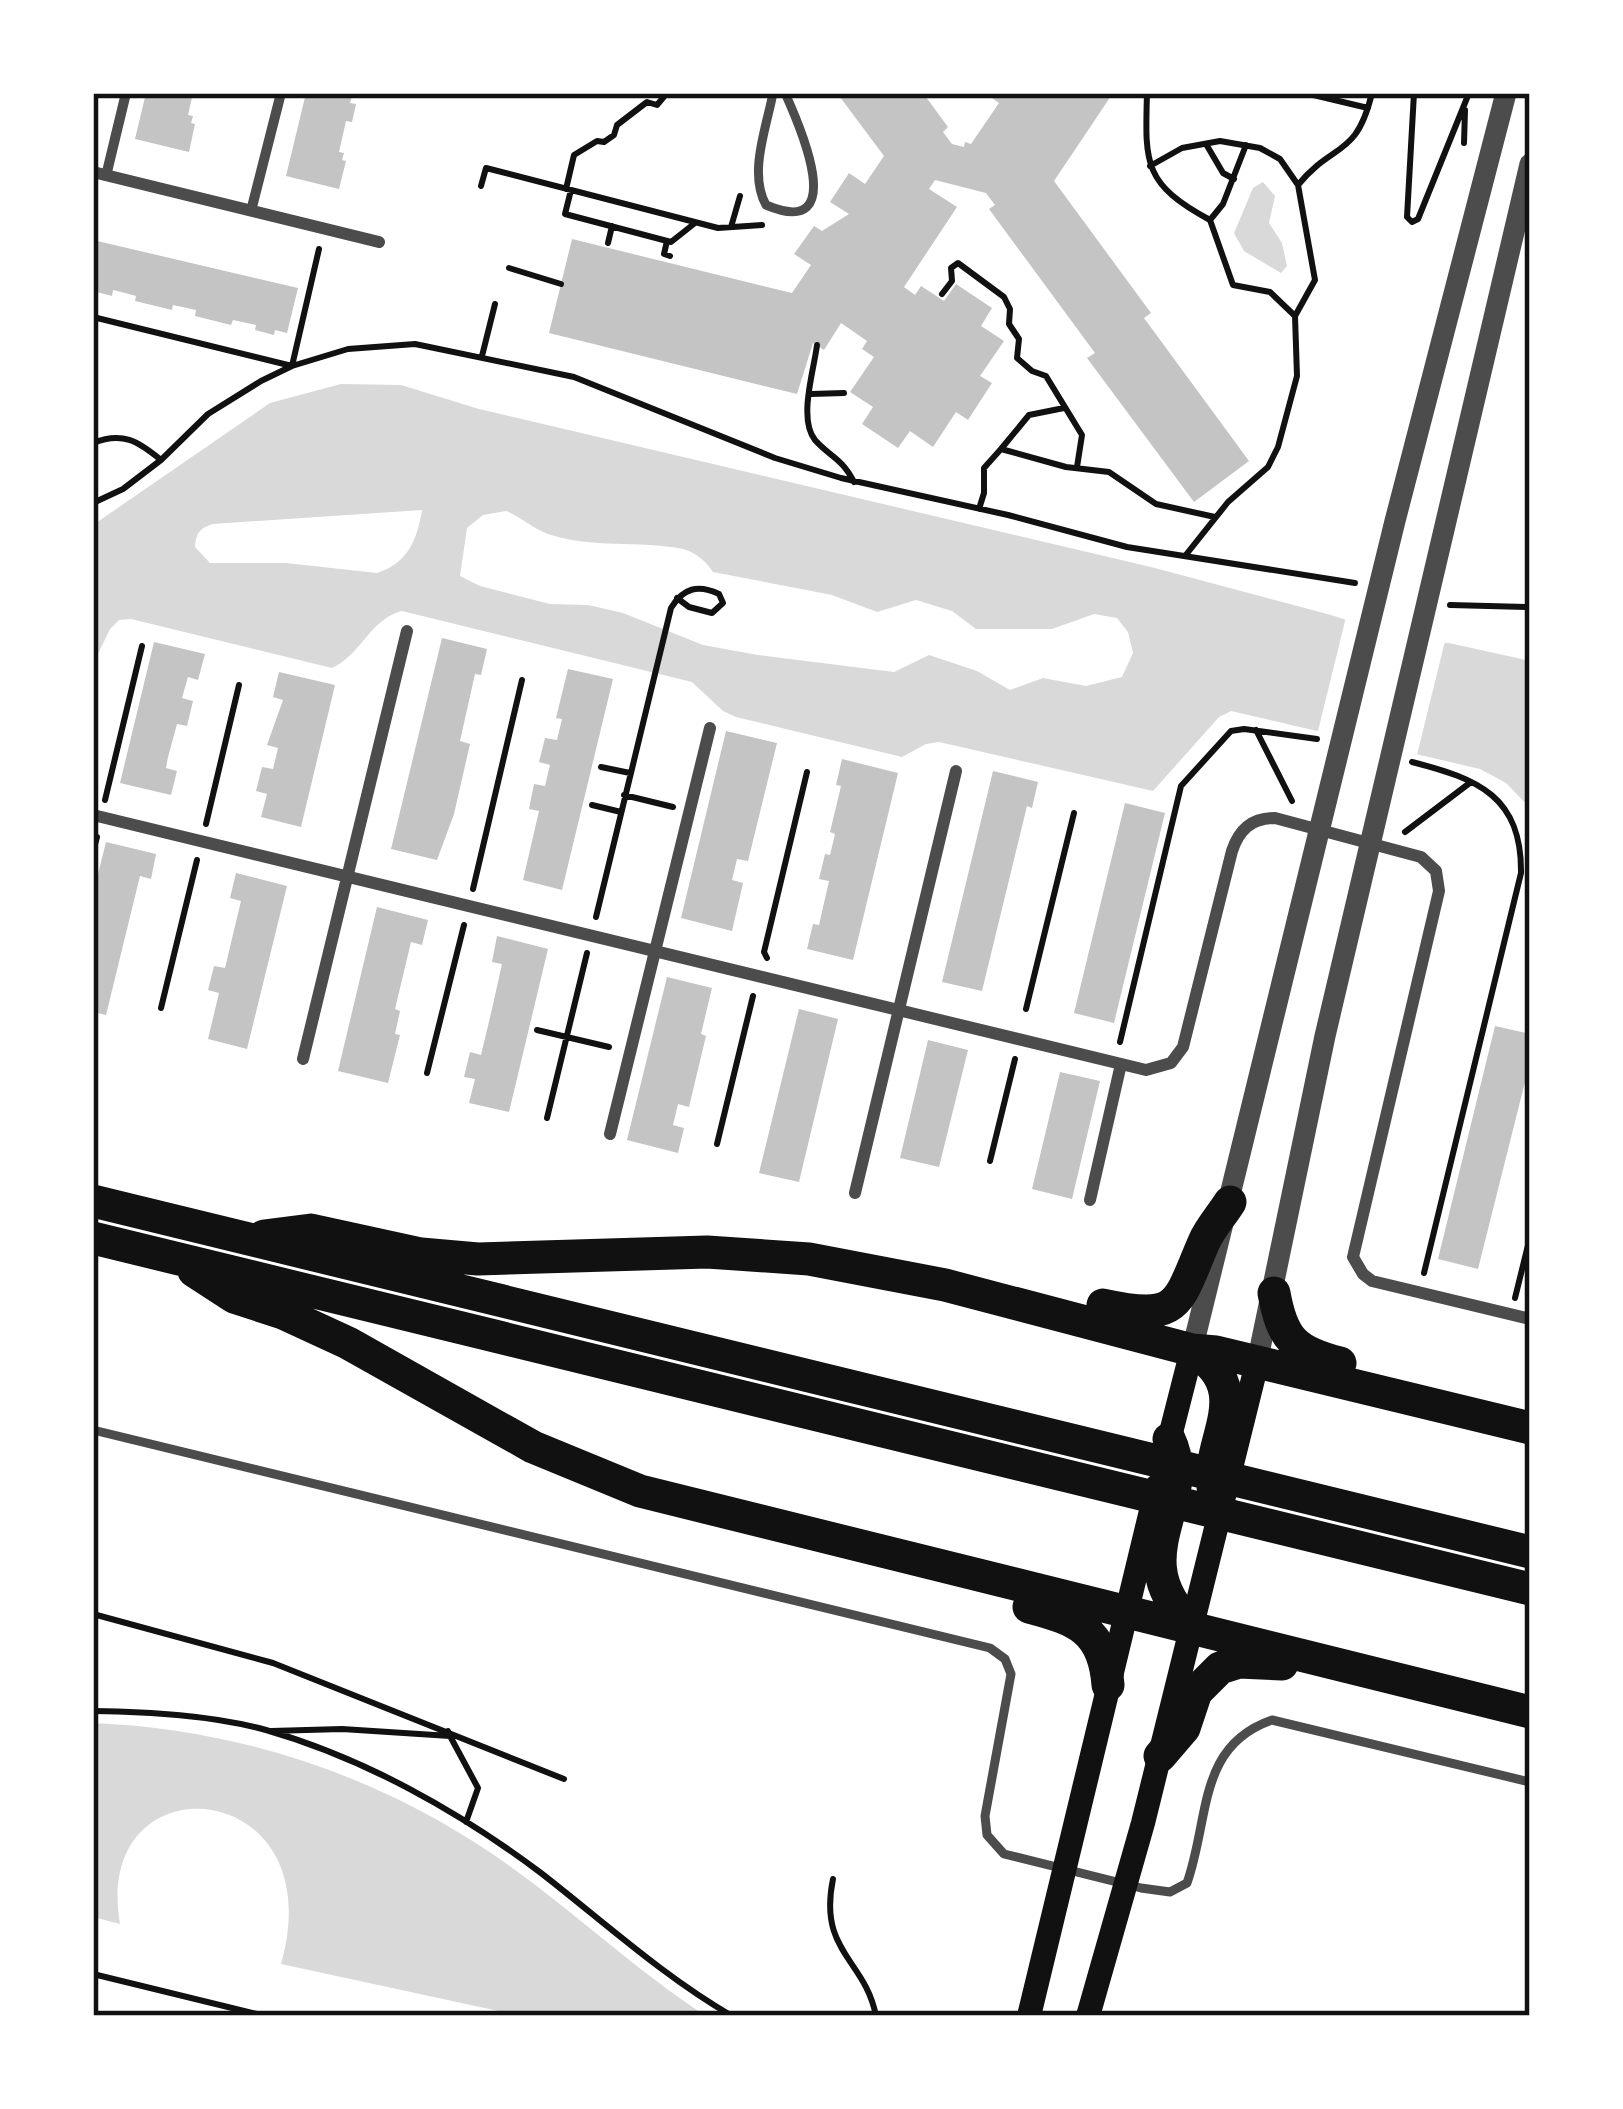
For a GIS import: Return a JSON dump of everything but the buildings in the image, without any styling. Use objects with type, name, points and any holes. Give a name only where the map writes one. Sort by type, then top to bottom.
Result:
[{"type":"highway","points":[[93,1201],[1530,1552]]},
{"type":"highway","points":[[1043,1308],[1083,1300],[1147,1312],[1166,1307],[1184,1293],[1204,1239],[1230,1202]]},
{"type":"highway","points":[[244,1238],[310,1230],[421,1254],[492,1259],[707,1252],[808,1259],[1043,1308],[1192,1350],[1530,1428]]},
{"type":"highway","points":[[93,1238],[1530,1589]]},
{"type":"highway","points":[[172,1257],[234,1297],[283,1312],[348,1342],[574,1467],[708,1510],[1530,1712]]},
{"type":"highway","points":[[1274,1293],[1286,1333],[1304,1353],[1371,1371],[1402,1397]]},
{"type":"highway","points":[[1192,1350],[1216,1371],[1225,1398],[1223,1433],[1211,1483],[1220,1509]]},
{"type":"highway","points":[[1169,1439],[1180,1461],[1161,1538],[1160,1571],[1172,1606],[1192,1627]]},
{"type":"highway","points":[[978,1575],[1002,1599],[1059,1615],[1084,1628],[1106,1657],[1108,1684]]},
{"type":"highway","points":[[1160,1756],[1184,1728],[1202,1684],[1228,1664],[1277,1662],[1369,1688],[1400,1680]]},
{"type":"main road","points":[[1029,2016],[1192,1350]]},
{"type":"main road","points":[[1088,2016],[1160,1756],[1257,1363]]},
{"type":"street","points":[[126,93],[99,174],[379,242]]},
{"type":"street","points":[[251,211],[281,93]]},
{"type":"street","points":[[1192,1350],[1395,520],[1506,93]]},
{"type":"street","points":[[1257,1363],[1325,1036],[1530,164]]},
{"type":"street","points":[[303,1059],[407,631]]},
{"type":"street","points":[[610,1134],[710,728]]},
{"type":"street","points":[[855,1192],[956,771]]},
{"type":"street","points":[[97,816],[1156,1070],[1171,1063],[1184,1047],[1239,833],[1264,818],[1426,860],[1440,880],[1354,1240],[1356,1265],[1372,1281],[1530,1319]]},
{"type":"street","points":[[1090,1200],[1118,1064]]},
{"type":"lane","points":[[773,93],[758,167],[760,195],[766,205],[786,212],[801,210],[810,200],[815,173],[785,93]]},
{"type":"lane","points":[[93,1430],[990,1648],[1005,1659],[1011,1674],[985,1816],[987,1835],[1004,1854],[1065,1869],[1170,1892],[1186,1883],[1219,1758],[1244,1732],[1273,1720],[1530,1782]]},
{"type":"path","points":[[667,93],[657,105],[647,102],[604,142],[574,155],[565,214],[671,242],[696,222]]},
{"type":"path","points":[[1148,93],[1146,154],[1150,166],[1169,193],[1210,220],[1233,285],[1270,292],[1295,316]]},
{"type":"path","points":[[1305,93],[1368,108]]},
{"type":"path","points":[[1298,185],[1313,166],[1352,143],[1365,123],[1372,93]]},
{"type":"path","points":[[1414,93],[1407,217],[1412,222],[1418,219],[1469,93]]},
{"type":"path","points":[[1150,166],[1182,148],[1206,144],[1246,145],[1280,160],[1298,185],[1315,280],[1295,316],[1297,376],[1285,431],[1268,467],[1215,517],[1186,556]]},
{"type":"path","points":[[1206,144],[1222,173],[1234,179]]},
{"type":"path","points":[[1210,220],[1234,179],[1246,145]]},
{"type":"path","points":[[481,186],[486,168],[718,228],[782,227],[786,212]]},
{"type":"path","points":[[608,243],[612,226]]},
{"type":"path","points":[[292,366],[324,228]]},
{"type":"path","points":[[668,241],[664,254],[670,256]]},
{"type":"path","points":[[942,294],[952,281],[951,268],[958,263],[1004,297],[1010,309],[1009,324],[1019,339],[1017,358],[1046,376],[1082,435],[1077,467]]},
{"type":"path","points":[[508,268],[561,284]]},
{"type":"path","points":[[482,356],[495,304]]},
{"type":"path","points":[[93,317],[292,366]]},
{"type":"path","points":[[93,502],[122,489],[161,460],[208,414],[292,366],[348,349],[415,344],[602,386],[775,458],[854,482],[1069,534],[1361,584]]},
{"type":"path","points":[[817,345],[810,429],[815,440],[842,460],[854,482]]},
{"type":"path","points":[[811,394],[844,393]]},
{"type":"path","points":[[980,509],[984,468],[1029,415],[1064,408]]},
{"type":"path","points":[[93,441],[116,435],[140,442],[161,460]]},
{"type":"path","points":[[1001,448],[1109,472],[1164,507],[1215,517]]},
{"type":"path","points":[[600,898],[671,608],[677,598],[691,588],[719,594],[723,603],[712,613],[702,613],[677,598]]},
{"type":"path","points":[[1431,601],[1530,607]]},
{"type":"path","points":[[97,816],[142,646]]},
{"type":"path","points":[[477,869],[522,680]]},
{"type":"path","points":[[211,805],[239,686]]},
{"type":"path","points":[[1256,730],[1288,786]]},
{"type":"path","points":[[601,767],[629,773]]},
{"type":"path","points":[[767,939],[807,772]]},
{"type":"path","points":[[1416,821],[1471,782]]},
{"type":"path","points":[[624,795],[690,811]]},
{"type":"path","points":[[592,806],[621,812]]},
{"type":"path","points":[[1026,1009],[1074,813]]},
{"type":"path","points":[[1118,1064],[1173,815]]},
{"type":"path","points":[[161,1008],[196,863]]},
{"type":"path","points":[[427,1073],[463,928]]},
{"type":"path","points":[[547,1118],[585,959]]},
{"type":"path","points":[[717,1144],[753,998]]},
{"type":"path","points":[[537,1030],[631,1052]]},
{"type":"path","points":[[990,1161],[1014,1061]]},
{"type":"path","points":[[1520,1279],[1530,1238]]},
{"type":"path","points":[[93,1615],[241,1652],[564,1779]]},
{"type":"path","points":[[93,1712],[218,1720],[267,1731],[394,1782],[466,1822],[541,1873],[637,1951],[732,2016]]},
{"type":"path","points":[[267,1731],[448,1732]]},
{"type":"path","points":[[448,1732],[478,1787],[466,1822]]},
{"type":"path","points":[[833,1879],[829,1910],[835,1938],[869,1994],[876,2016]]},
{"type":"path","points":[[93,1974],[265,2016]]},
{"type":"shaded area","points":[[1263,182],[1275,196],[1269,223],[1282,243],[1287,266],[1281,273],[1244,251],[1234,233],[1253,188]]},
{"type":"shaded area","points":[[341,384],[401,385],[479,409],[1151,567],[1418,643],[1449,643],[1530,661],[1530,808],[1506,783],[1480,769],[1231,711],[1219,717],[1153,791],[939,742],[902,757],[736,717],[692,682],[402,611],[382,621],[332,668],[131,619],[119,620],[110,629],[93,664],[93,525],[270,403]],"holes":[[[422,510],[409,549],[377,573],[286,563],[210,563],[195,547],[200,532],[213,524]],[[506,511],[565,539],[683,549],[713,572],[832,595],[877,612],[916,600],[952,611],[976,629],[1052,629],[1094,614],[1117,618],[1128,632],[1133,653],[1122,677],[1086,686],[1043,678],[1010,690],[977,671],[929,655],[894,672],[703,645],[623,613],[588,605],[550,604],[480,586],[460,576],[467,528],[483,515]]]},
{"type":"shaded area","points":[[93,1723],[198,1734],[249,1745],[348,1777],[396,1799],[488,1851],[706,2016],[521,2016],[281,1964],[288,1901],[275,1854],[246,1824],[210,1810],[172,1813],[141,1832],[121,1869],[120,1924],[93,1917]]},
{"type":"pier","points":[[1347,613],[1419,637],[1446,637],[1416,759],[1317,735]]}]
